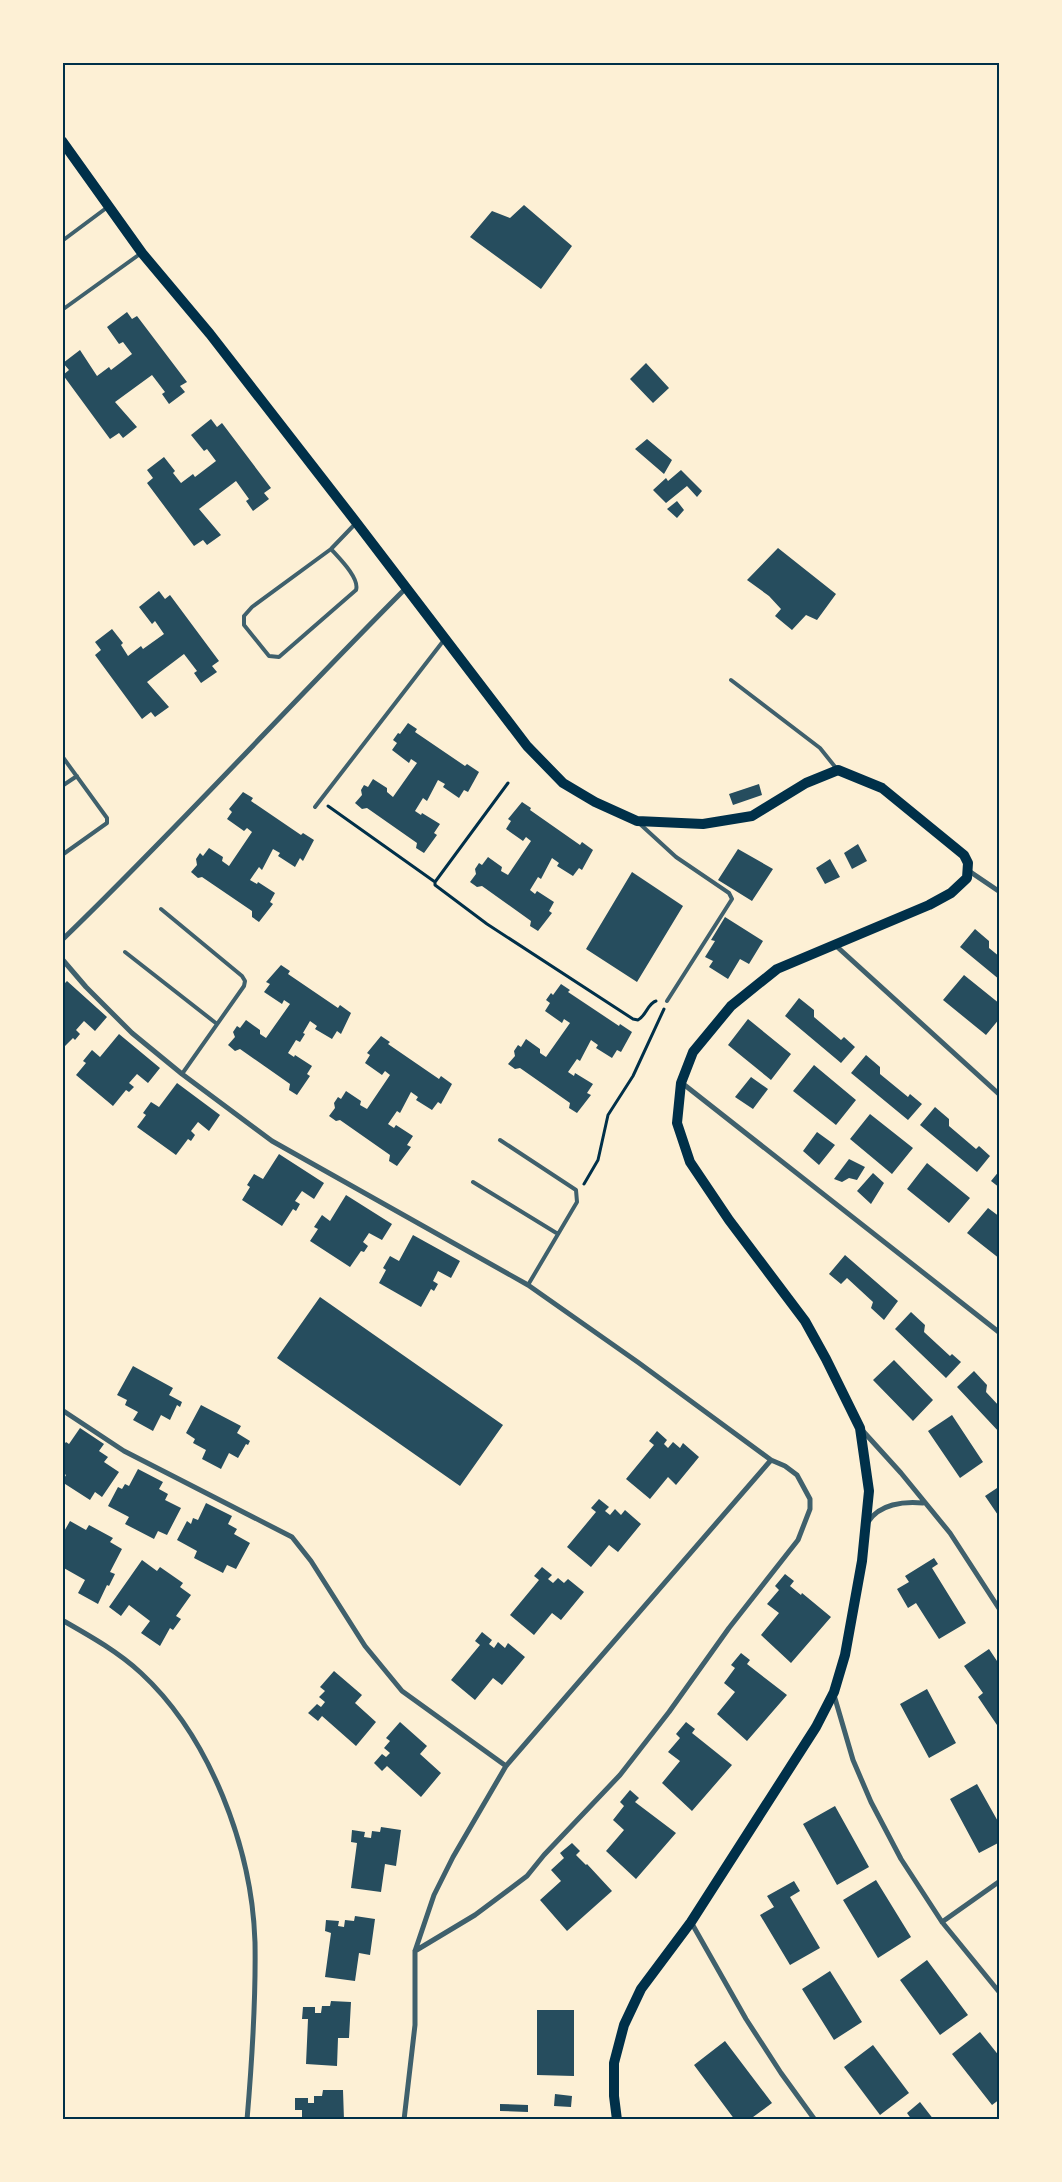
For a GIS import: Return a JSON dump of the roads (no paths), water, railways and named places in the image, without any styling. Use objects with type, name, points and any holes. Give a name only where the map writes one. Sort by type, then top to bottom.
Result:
[{"type":"main road","points":[[62,141],[142,252],[210,334],[527,746],[563,783],[595,802],[637,821],[703,824],[752,816],[806,783],[838,770],[882,788],[964,855],[968,863],[967,878],[944,897],[777,969],[731,1006],[693,1052],[681,1083],[677,1124],[690,1162],[729,1220],[804,1321],[826,1359],[860,1428],[869,1491],[862,1562],[845,1655],[834,1692],[816,1727],[691,1922],[641,1988],[624,2026],[614,2063],[614,2096],[617,2120]]},
{"type":"street","points":[[62,940],[137,868],[316,678],[406,588]]},
{"type":"street","points":[[968,871],[1000,892]]},
{"type":"street","points":[[834,944],[1000,1095]]},
{"type":"street","points":[[62,959],[86,987],[132,1033],[182,1074],[272,1141],[528,1285],[639,1363],[771,1460],[785,1466],[797,1475],[810,1499],[810,1509],[798,1540],[729,1628],[669,1712],[620,1775],[544,1855],[527,1876],[475,1915],[416,1951]]},
{"type":"street","points":[[681,1083],[999,1332]]},
{"type":"street","points":[[62,1410],[124,1451],[292,1537],[311,1561],[365,1646],[402,1692],[506,1766]]},
{"type":"street","points":[[860,1428],[901,1473],[950,1533],[1000,1610]]},
{"type":"street","points":[[404,2120],[415,2025],[416,1951],[434,1894],[453,1857],[506,1766],[771,1460]]},
{"type":"street","points":[[865,1528],[872,1516],[886,1508],[904,1501],[924,1503]]},
{"type":"street","points":[[62,1620],[110,1648],[141,1673],[170,1704],[212,1769],[237,1840],[248,1888],[255,1941],[253,2042],[248,2120]]},
{"type":"street","points":[[834,1692],[853,1760],[901,1859],[942,1922],[1000,1993]]},
{"type":"street","points":[[942,1922],[1000,1881]]},
{"type":"street","points":[[691,1922],[746,2020],[815,2120]]},
{"type":"lane","points":[[62,241],[109,206]]},
{"type":"lane","points":[[62,310],[142,252]]},
{"type":"lane","points":[[330,548],[355,580],[356,590],[279,657],[269,656],[244,625],[244,616],[252,607],[330,548],[356,522]]},
{"type":"lane","points":[[315,807],[445,639]]},
{"type":"lane","points":[[731,680],[820,748],[838,770]]},
{"type":"lane","points":[[62,756],[107,818],[107,823],[62,855]]},
{"type":"lane","points":[[62,786],[77,776]]},
{"type":"lane","points":[[637,821],[671,853],[729,893],[732,899],[667,1001]]},
{"type":"lane","points":[[161,909],[242,976],[245,981],[244,986],[182,1074]]},
{"type":"lane","points":[[125,952],[217,1024]]},
{"type":"lane","points":[[500,1140],[576,1190],[577,1202],[528,1285]]},
{"type":"lane","points":[[473,1182],[558,1234]]}]
